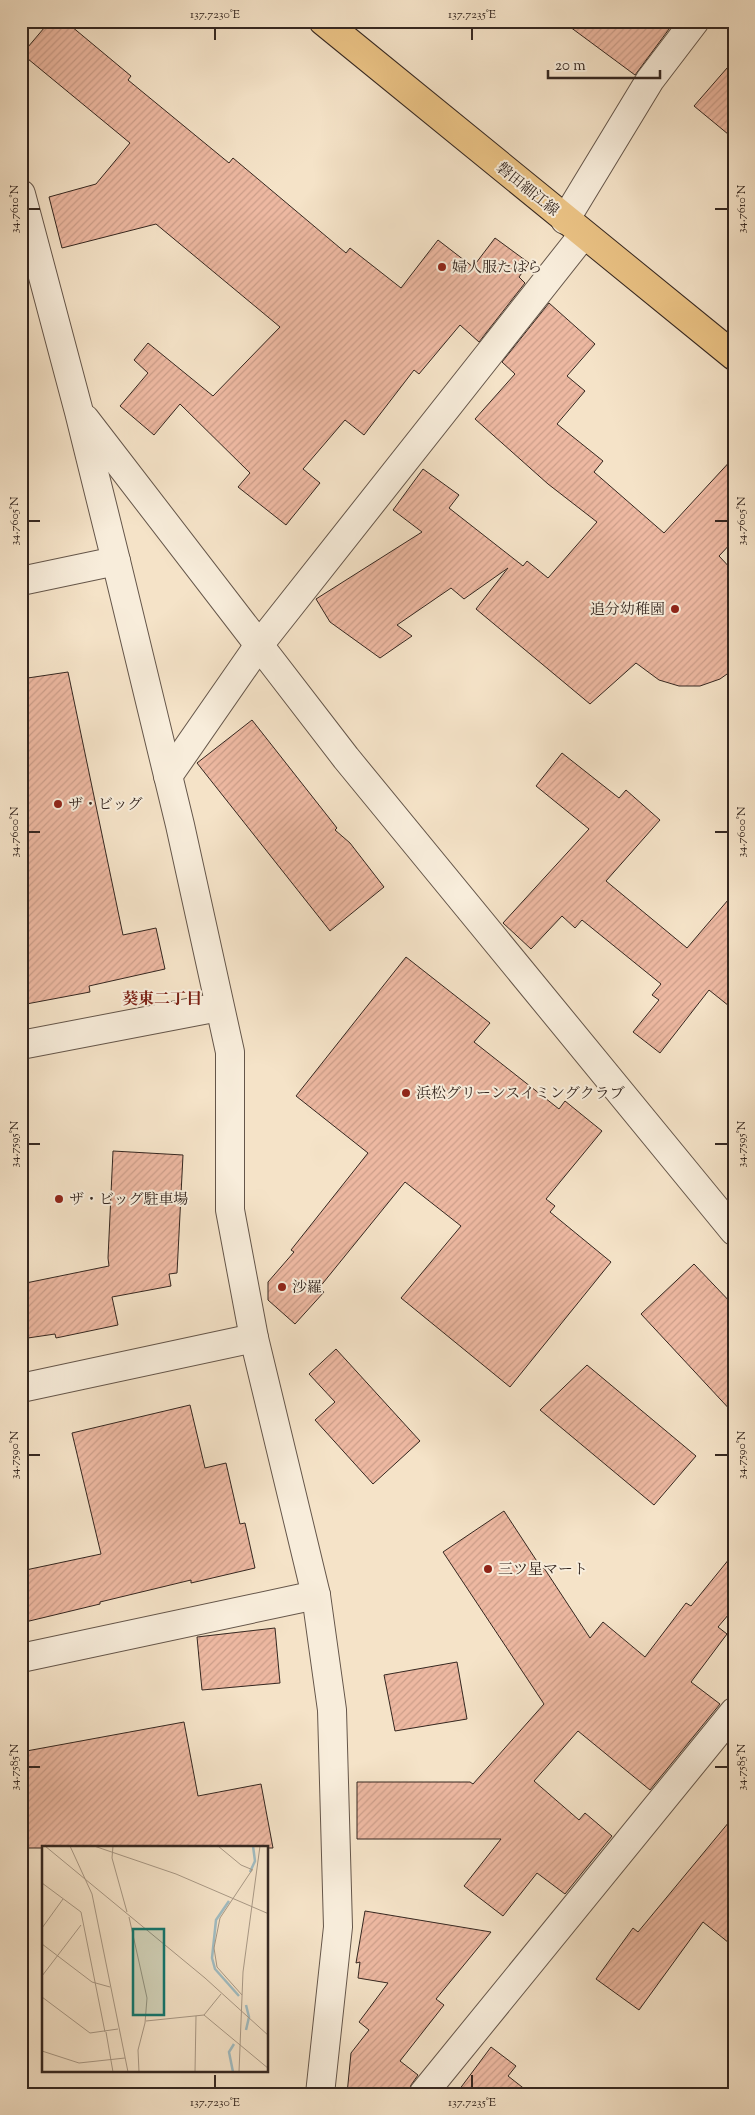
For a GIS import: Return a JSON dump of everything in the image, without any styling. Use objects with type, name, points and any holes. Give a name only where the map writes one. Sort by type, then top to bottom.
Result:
[{"type":"main road","name":"磐田細江線","points":[[323,21],[734,356]]},
{"type":"street","points":[[168,776],[259,645],[574,227],[650,80],[695,21]]},
{"type":"street","points":[[21,194],[79,412],[116,561],[168,776],[230,1052],[230,1210],[254,1338],[316,1596],[332,1710],[338,1927],[320,2094]]},
{"type":"street","points":[[79,412],[346,758],[734,1231]]},
{"type":"street","points":[[21,581],[116,561]]},
{"type":"street","points":[[21,1045],[219,1007]]},
{"type":"street","points":[[21,1388],[254,1338]]},
{"type":"street","points":[[21,1658],[316,1596]]},
{"type":"street","points":[[423,2094],[734,1712]]},
{"type":"building","points":[[50,21],[65,21],[131,76],[128,80],[229,163],[233,158],[346,253],[350,248],[401,288],[438,240],[473,267],[495,238],[529,263],[519,277],[525,283],[479,342],[460,325],[419,374],[414,370],[364,435],[345,420],[303,469],[320,483],[286,525],[238,487],[250,473],[180,404],[154,435],[120,406],[148,373],[134,360],[148,343],[213,396],[280,327],[156,224],[62,248],[49,197],[96,184],[130,143],[22,54]]},
{"type":"building","points":[[562,21],[675,21],[635,75]]},
{"type":"building","points":[[734,60],[734,139],[694,106]]},
{"type":"building","points":[[549,303],[595,344],[567,376],[585,391],[557,424],[603,461],[594,472],[664,533],[734,457],[734,540],[719,556],[734,572],[734,669],[720,679],[700,686],[679,686],[659,680],[636,663],[590,704],[476,609],[508,568],[464,599],[451,588],[397,625],[412,636],[380,658],[330,622],[316,599],[422,532],[393,510],[423,469],[459,495],[449,508],[523,566],[527,561],[548,578],[597,522],[548,484],[475,419],[515,374],[502,362]]},
{"type":"building","name":"ザ・ビッグ","points":[[68,672],[123,935],[156,928],[165,969],[89,986],[90,992],[21,1005],[21,679]]},
{"type":"building","points":[[252,720],[337,828],[335,830],[350,843],[384,887],[330,931],[197,763]]},
{"type":"building","points":[[562,753],[619,798],[626,790],[660,820],[606,881],[687,948],[734,893],[734,1010],[709,990],[660,1053],[633,1032],[659,1000],[652,995],[661,984],[582,920],[575,928],[562,916],[531,949],[503,923],[589,829],[536,786]]},
{"type":"building","points":[[406,957],[490,1023],[474,1042],[559,1109],[565,1101],[602,1131],[546,1199],[555,1206],[550,1212],[611,1262],[510,1387],[401,1298],[461,1226],[405,1182],[319,1288],[324,1292],[295,1324],[268,1300],[268,1282],[294,1252],[291,1250],[368,1153],[296,1096]]},
{"type":"building","points":[[113,1151],[183,1155],[177,1273],[169,1274],[171,1286],[112,1297],[118,1325],[56,1338],[55,1334],[21,1339],[21,1284],[109,1266]]},
{"type":"building","points":[[694,1264],[734,1306],[734,1414],[641,1314]]},
{"type":"building","points":[[336,1349],[420,1441],[373,1484],[315,1420],[335,1402],[309,1374]]},
{"type":"building","points":[[587,1365],[696,1456],[654,1505],[540,1410]]},
{"type":"building","points":[[190,1405],[205,1468],[226,1463],[240,1524],[245,1523],[255,1568],[191,1583],[191,1580],[21,1623],[21,1571],[101,1554],[72,1433]]},
{"type":"building","points":[[504,1511],[590,1638],[603,1622],[645,1657],[686,1603],[691,1606],[734,1553],[734,1608],[718,1627],[727,1634],[691,1682],[720,1704],[650,1790],[578,1731],[534,1781],[579,1820],[585,1813],[612,1836],[565,1894],[537,1873],[503,1916],[464,1886],[501,1839],[357,1839],[357,1782],[470,1782],[473,1784],[544,1704],[443,1552]]},
{"type":"building","points":[[275,1628],[280,1683],[202,1690],[197,1637]]},
{"type":"building","points":[[457,1662],[467,1719],[395,1731],[384,1675]]},
{"type":"building","points":[[184,1722],[198,1796],[261,1784],[273,1848],[269,1848],[269,1846],[42,1846],[42,1848],[21,1848],[21,1752]]},
{"type":"building","points":[[734,1816],[734,1947],[703,1922],[639,2010],[596,1979],[633,1928],[638,1932]]},
{"type":"building","points":[[365,1911],[491,1932],[436,1999],[444,2005],[400,2061],[418,2075],[411,2085],[408,2094],[347,2094],[351,2053],[369,2030],[359,2022],[388,1983],[358,1978],[360,1962],[356,1963]]},
{"type":"building","points":[[491,2047],[516,2066],[508,2076],[531,2094],[456,2094]]},
{"type":"place","name":"婦人服たはら","points":[[442,267]]},
{"type":"place","name":"追分幼稚園","points":[[675,609]]},
{"type":"place","name":"ザ・ビッグ","points":[[58,804]]},
{"type":"place","name":"浜松グリーンスイミングクラブ","points":[[406,1093]]},
{"type":"place","name":"ザ・ビッグ駐車場","points":[[59,1199]]},
{"type":"place","name":"沙羅","points":[[282,1287]]},
{"type":"place","name":"三ツ星マート","points":[[488,1569]]},
{"type":"district","name":"葵東二丁目","points":[[162,998]]}]
